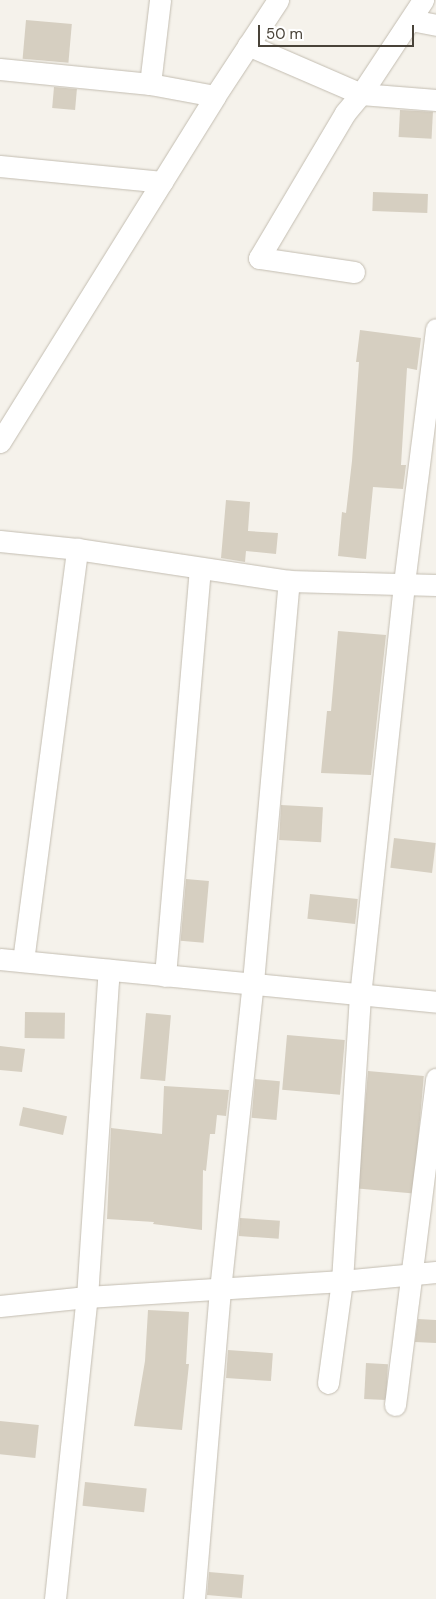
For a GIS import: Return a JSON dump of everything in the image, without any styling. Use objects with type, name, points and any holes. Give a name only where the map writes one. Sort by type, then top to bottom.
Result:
[{"type":"street","points":[[150,84],[160,0]]},
{"type":"street","points":[[0,442],[215,96],[278,0]]},
{"type":"street","points":[[354,272],[259,258],[345,114],[361,94],[423,0]]},
{"type":"street","points":[[411,20],[436,25]]},
{"type":"street","points":[[248,45],[361,94],[436,100]]},
{"type":"street","points":[[0,68],[150,84],[215,96]]},
{"type":"street","points":[[0,166],[162,182]]},
{"type":"street","points":[[328,1383],[342,1281],[360,996],[404,583],[436,329]]},
{"type":"street","points":[[0,541],[77,549],[289,581],[436,585]]},
{"type":"street","points":[[23,961],[77,549]]},
{"type":"street","points":[[165,976],[200,568]]},
{"type":"street","points":[[194,1599],[220,1290],[253,982],[289,581]]},
{"type":"street","points":[[0,959],[165,976],[253,982],[360,996],[436,1002]]},
{"type":"street","points":[[55,1599],[88,1297],[109,970]]},
{"type":"street","points":[[395,1405],[436,1079]]},
{"type":"street","points":[[0,1306],[88,1297],[220,1290],[436,1272]]},
{"type":"building","points":[[26,20],[72,24],[68,63],[23,59]]},
{"type":"building","points":[[54,87],[77,89],[75,110],[52,108]]},
{"type":"building","points":[[400,110],[433,112],[432,139],[399,137]]},
{"type":"building","points":[[373,192],[428,194],[427,213],[372,211]]},
{"type":"building","points":[[360,330],[421,338],[417,370],[407,368],[401,465],[406,465],[403,489],[373,487],[366,559],[338,556],[342,512],[346,513],[352,461],[359,362],[356,362]]},
{"type":"building","points":[[226,500],[250,502],[248,531],[278,533],[276,554],[246,551],[245,562],[221,558]]},
{"type":"building","points":[[338,631],[386,635],[371,775],[321,773],[327,711],[331,711]]},
{"type":"building","points":[[281,805],[323,807],[321,842],[279,840]]},
{"type":"building","points":[[394,838],[436,843],[432,873],[390,868]]},
{"type":"building","points":[[186,879],[209,881],[204,943],[181,941]]},
{"type":"building","points":[[310,894],[358,899],[355,924],[307,919]]},
{"type":"building","points":[[25,1012],[65,1013],[65,1039],[25,1038]]},
{"type":"building","points":[[146,1013],[171,1015],[165,1081],[140,1079]]},
{"type":"building","points":[[287,1035],[345,1040],[340,1095],[282,1090]]},
{"type":"building","points":[[0,1046],[25,1049],[22,1072],[0,1070]]},
{"type":"building","points":[[368,1071],[424,1076],[414,1193],[358,1189]]},
{"type":"building","points":[[255,1079],[280,1081],[277,1120],[252,1118]]},
{"type":"building","points":[[164,1086],[229,1090],[226,1116],[217,1115],[215,1134],[210,1134],[206,1171],[203,1170],[202,1230],[153,1224],[154,1222],[107,1219],[111,1128],[162,1134]]},
{"type":"building","points":[[23,1107],[67,1116],[63,1135],[19,1126]]},
{"type":"building","points":[[240,1218],[280,1221],[279,1239],[239,1236]]},
{"type":"building","points":[[148,1310],[189,1312],[186,1364],[189,1364],[182,1430],[134,1426],[145,1361]]},
{"type":"building","points":[[418,1319],[436,1320],[436,1343],[415,1342]]},
{"type":"building","points":[[228,1350],[273,1353],[271,1381],[226,1378]]},
{"type":"building","points":[[366,1363],[388,1364],[386,1400],[364,1399]]},
{"type":"building","points":[[0,1421],[39,1425],[35,1458],[0,1454]]},
{"type":"building","points":[[85,1482],[147,1488],[144,1512],[82,1506]]},
{"type":"building","points":[[209,1572],[244,1575],[242,1598],[207,1595]]}]
